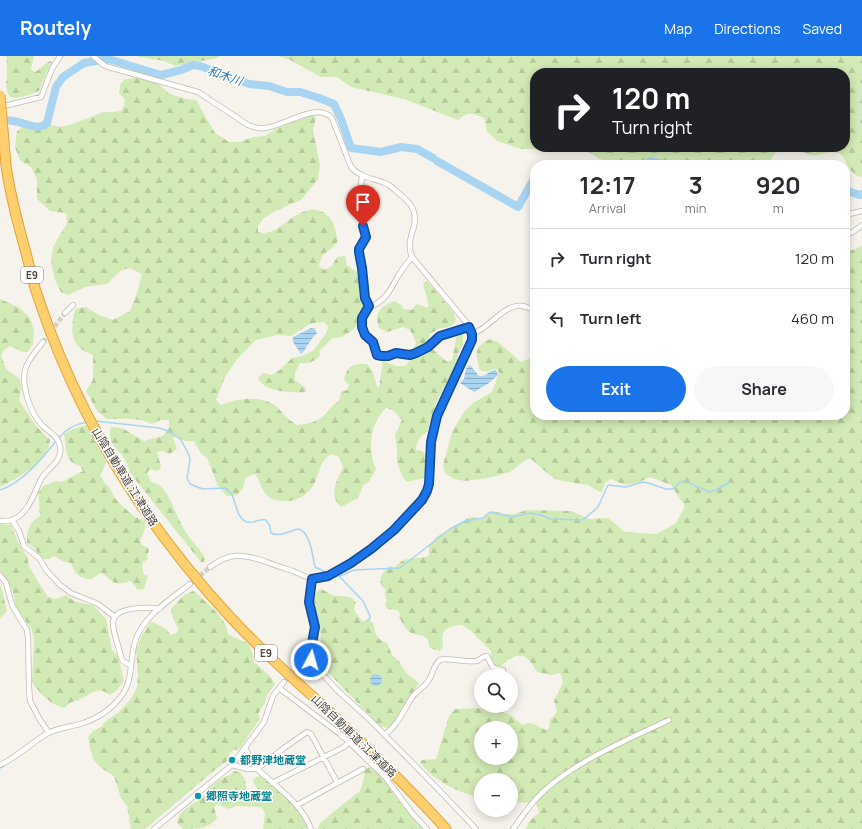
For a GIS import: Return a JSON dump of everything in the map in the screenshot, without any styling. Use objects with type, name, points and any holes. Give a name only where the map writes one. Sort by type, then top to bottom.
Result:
[{"type":"highway","name":"山陰自動車道;江津道路","points":[[0,95],[8,184],[37,295],[71,380],[88,416],[129,488],[156,527],[211,596],[271,658],[382,762],[425,805],[446,829]]},
{"type":"street","points":[[0,108],[41,97],[52,69],[60,56]]},
{"type":"street","points":[[94,57],[100,64],[105,66],[198,92],[248,125],[260,128],[270,127],[311,113],[321,112],[332,118],[351,167],[362,176],[390,185],[409,202],[413,210],[415,220],[408,243],[412,257],[469,327],[472,334],[470,346],[437,416],[431,442],[429,484],[427,491],[422,500],[394,530],[351,563],[328,576],[312,579],[246,555],[233,555],[210,567]]},
{"type":"street","points":[[362,176],[359,208],[366,237],[359,249],[359,252],[365,298],[369,306]]},
{"type":"street","points":[[850,214],[862,212]]},
{"type":"street","points":[[850,233],[862,224]]},
{"type":"street","points":[[369,306],[374,306],[383,300],[390,292],[402,270],[412,257]]},
{"type":"street","points":[[65,313],[73,305]]},
{"type":"street","points":[[369,306],[362,318],[362,327],[365,335],[373,342],[377,355],[388,356],[396,353],[410,355],[428,347],[440,336],[469,327]]},
{"type":"street","points":[[472,334],[480,331],[511,308],[523,306],[530,308]]},
{"type":"street","points":[[0,521],[12,520],[29,506],[42,477],[58,459],[61,452],[57,439],[36,418],[28,400],[26,391],[24,374],[26,367],[30,358],[43,342]]},
{"type":"street","points":[[12,520],[19,531],[24,546],[39,558],[47,571],[60,586],[71,593],[98,604],[114,617]]},
{"type":"street","points":[[0,575],[6,583],[12,605],[27,630],[30,701],[49,733]]},
{"type":"street","points":[[312,579],[309,602],[315,627],[311,649],[311,660],[337,690],[384,735],[464,815],[476,829]]},
{"type":"street","points":[[0,765],[49,733],[91,720],[108,710],[122,695],[127,687],[134,643],[144,624],[159,609],[190,584]]},
{"type":"street","points":[[131,666],[121,657],[113,626],[114,617],[121,612],[130,610],[150,607],[159,609]]},
{"type":"street","points":[[384,735],[396,725],[417,691],[426,685],[430,680],[434,667],[440,660],[476,661],[484,656],[487,656],[491,666],[495,669]]},
{"type":"street","points":[[302,664],[311,660]]},
{"type":"street","points":[[154,829],[232,765],[264,722],[271,700],[284,682]]},
{"type":"street","points":[[279,688],[349,742],[385,777],[412,813],[427,829]]},
{"type":"street","points":[[513,829],[536,800],[563,776],[580,765],[669,720]]},
{"type":"street","points":[[232,765],[248,769],[257,769],[307,732],[311,734],[337,782]]},
{"type":"street","points":[[272,783],[344,747],[349,742]]},
{"type":"street","points":[[245,748],[257,769],[297,805],[309,824],[310,829]]},
{"type":"street","points":[[297,805],[363,769]]},
{"type":"green space","points":[[6,56],[34,56],[31,69],[35,72],[51,61],[52,63],[39,91],[21,97],[10,97],[6,88]]},
{"type":"green space","points":[[135,56],[220,56],[217,58],[175,66],[164,61]]},
{"type":"green space","points":[[278,56],[862,56],[862,177],[850,169],[850,160],[845,160],[838,153],[833,152],[850,152],[850,68],[530,68],[530,149],[521,149],[497,141],[487,132],[484,118],[477,115],[468,114],[458,120],[404,99],[351,87],[337,77],[321,77],[290,60]]},
{"type":"green space","points":[[125,79],[146,79],[157,83],[170,94],[186,99],[196,100],[215,133],[229,142],[240,142],[253,137],[265,136],[276,129],[312,115],[316,118],[313,130],[320,165],[318,179],[301,200],[275,211],[264,218],[258,226],[258,232],[265,233],[273,231],[295,216],[311,210],[320,211],[328,216],[333,223],[338,241],[324,254],[319,266],[324,270],[332,266],[337,257],[345,256],[347,265],[357,272],[359,280],[359,293],[362,296],[364,309],[360,321],[354,329],[342,337],[333,338],[319,351],[320,355],[314,361],[309,363],[300,363],[295,373],[295,380],[306,388],[306,392],[274,390],[265,386],[258,378],[263,373],[272,375],[281,369],[292,358],[302,356],[313,351],[327,332],[328,326],[324,322],[308,325],[291,336],[277,335],[256,340],[238,358],[225,377],[216,400],[221,405],[242,399],[263,400],[276,406],[297,425],[318,420],[339,401],[341,392],[347,390],[349,385],[344,380],[347,371],[351,366],[367,364],[373,372],[377,387],[379,387],[383,361],[396,366],[406,366],[416,343],[410,330],[403,327],[387,332],[379,328],[377,318],[379,311],[394,301],[400,304],[404,309],[412,310],[417,304],[428,308],[423,284],[427,281],[453,312],[456,320],[452,326],[438,329],[430,334],[428,343],[434,351],[447,362],[452,360],[457,334],[461,332],[463,336],[463,345],[458,353],[457,361],[437,401],[427,432],[420,438],[417,444],[416,450],[422,451],[427,456],[424,478],[407,482],[403,478],[397,462],[395,435],[402,420],[393,410],[386,408],[376,421],[373,429],[371,445],[373,462],[376,469],[369,482],[364,484],[358,498],[341,507],[335,498],[334,493],[336,483],[343,467],[339,457],[332,454],[323,462],[312,488],[305,495],[292,501],[274,500],[267,496],[255,474],[245,478],[243,488],[237,495],[227,496],[218,486],[207,458],[200,452],[194,441],[185,441],[175,436],[173,438],[177,449],[170,454],[162,451],[157,452],[161,467],[158,471],[151,469],[147,472],[151,482],[163,488],[167,494],[185,531],[205,558],[204,562],[201,562],[130,473],[123,457],[110,439],[111,427],[122,428],[144,441],[163,436],[169,428],[169,420],[160,420],[152,424],[135,419],[107,419],[97,411],[86,391],[93,380],[93,355],[81,349],[77,345],[73,336],[72,325],[75,309],[86,307],[99,315],[113,320],[130,311],[142,274],[130,268],[120,271],[107,284],[85,287],[68,295],[61,292],[55,280],[51,261],[53,247],[67,223],[66,213],[50,211],[37,199],[37,180],[32,168],[20,160],[15,147],[17,131],[24,126],[38,130],[51,125],[60,127],[70,125],[101,113],[121,111],[125,100],[119,93],[120,85]]},
{"type":"green space","points":[[590,152],[777,152],[771,160],[659,160],[649,157],[645,160],[602,160]]},
{"type":"green space","points":[[803,152],[829,152],[814,155],[809,155]]},
{"type":"green space","points":[[862,245],[862,829],[526,829],[529,822],[539,812],[536,803],[518,802],[518,773],[474,773],[474,796],[464,793],[440,781],[420,763],[422,760],[436,759],[449,716],[455,709],[474,708],[474,713],[505,713],[518,721],[474,721],[474,765],[518,765],[518,721],[523,725],[529,723],[535,724],[546,730],[549,728],[550,720],[557,712],[554,701],[563,682],[560,673],[551,675],[537,672],[529,660],[521,656],[512,658],[500,667],[492,665],[491,651],[471,631],[462,625],[452,626],[443,632],[443,646],[440,651],[430,648],[428,640],[424,636],[411,633],[406,629],[399,617],[400,614],[398,610],[387,609],[385,605],[387,601],[385,594],[386,590],[381,586],[381,577],[386,570],[391,566],[395,568],[402,561],[429,556],[429,546],[436,537],[470,517],[475,517],[480,520],[493,511],[505,514],[515,514],[526,510],[571,511],[589,519],[608,518],[625,532],[657,534],[676,523],[685,506],[671,485],[650,477],[635,484],[622,484],[611,479],[605,483],[602,492],[588,485],[553,478],[531,459],[527,459],[510,472],[488,478],[465,481],[454,479],[445,473],[443,465],[452,432],[464,412],[473,403],[492,392],[499,373],[497,369],[490,371],[480,370],[477,360],[477,352],[481,345],[490,339],[498,342],[521,362],[530,358],[530,420],[850,420],[850,251]]},
{"type":"green space","points":[[0,299],[20,308],[30,318],[34,331],[33,344],[28,352],[21,351],[10,346],[4,350],[1,355],[6,369],[20,379],[21,390],[19,400],[36,426],[50,440],[48,448],[38,462],[23,474],[0,487]]},
{"type":"green space","points":[[86,425],[106,463],[100,475],[104,482],[110,488],[114,497],[121,505],[135,517],[145,521],[145,528],[140,540],[141,544],[148,548],[149,551],[147,556],[148,559],[143,562],[142,566],[144,575],[148,576],[144,589],[138,590],[131,581],[122,583],[112,582],[101,573],[91,579],[81,577],[74,570],[71,563],[62,561],[54,556],[48,559],[43,559],[33,547],[27,543],[29,527],[40,516],[38,493],[43,486],[56,481],[62,482],[83,471],[80,466],[68,458],[64,434],[73,429]]},
{"type":"green space","points":[[0,524],[11,525],[20,546],[27,556],[29,566],[48,597],[56,599],[66,595],[74,601],[94,606],[106,619],[112,650],[118,656],[124,681],[117,690],[110,695],[101,691],[93,692],[71,702],[65,708],[55,705],[43,696],[33,684],[34,639],[31,628],[18,611],[15,604],[14,595],[8,581],[0,571]]},
{"type":"green space","points":[[0,585],[7,611],[0,618]]},
{"type":"green space","points":[[321,589],[333,595],[348,597],[354,600],[356,603],[354,610],[362,621],[370,620],[373,623],[376,633],[381,640],[387,643],[392,655],[398,660],[406,673],[419,683],[392,726],[387,728],[380,726],[319,663],[317,657],[321,640],[319,624],[312,608],[311,598],[312,595]]},
{"type":"green space","points":[[193,591],[198,594],[221,617],[227,628],[228,634],[249,645],[253,654],[254,662],[269,675],[275,683],[267,695],[265,703],[258,714],[260,719],[239,749],[231,752],[228,760],[145,829],[131,829],[127,806],[121,798],[114,776],[102,768],[92,756],[88,737],[93,731],[101,727],[107,720],[119,712],[131,699],[137,687],[138,674],[136,650],[150,623],[153,622],[166,629],[171,635],[177,633],[178,628],[173,618],[171,609],[184,595]]},
{"type":"green space","points":[[369,767],[380,776],[401,804],[424,829],[317,829],[320,823],[360,791],[364,778],[364,771]]},
{"type":"green space","points":[[235,771],[241,773],[245,780],[247,791],[258,800],[262,799],[262,794],[254,784],[253,779],[260,775],[293,805],[307,827],[305,829],[263,829],[265,813],[261,807],[237,806],[229,809],[217,804],[214,808],[217,818],[214,822],[206,826],[183,829],[177,823],[180,814],[183,811],[203,797],[217,782]]},
{"type":"water","points":[[311,328],[315,329],[317,333],[301,354],[293,342],[293,337]]},
{"type":"water","points":[[470,365],[479,376],[496,370],[498,375],[489,383],[474,392],[460,383],[464,379],[466,369]]},
{"type":"water","points":[[374,674],[378,674],[382,680],[378,686],[374,686],[370,682],[370,678]]},
{"type":"waterway","name":"和木川","points":[[0,120],[8,120],[36,127],[44,126],[47,123],[56,87],[63,77],[84,63],[108,59],[161,75],[193,65],[200,66],[249,84],[269,86],[287,92],[300,92],[334,104],[351,148],[381,152],[401,147],[417,149],[433,158]]},
{"type":"waterway","name":"和木川","points":[[437,161],[518,207],[530,186]]},
{"type":"waterway","name":"和木川","points":[[850,192],[859,195],[862,194]]},
{"type":"waterway","points":[[95,421],[159,428],[169,431],[181,440],[189,455],[190,460],[187,478],[190,484],[203,489],[225,488],[232,495],[237,511],[243,519],[247,522],[266,520],[270,526],[271,533],[287,533],[297,529],[302,531],[308,539],[315,567],[328,573]]},
{"type":"waterway","points":[[59,438],[71,427],[87,422]]},
{"type":"waterway","points":[[0,490],[16,482],[31,470],[56,441]]},
{"type":"waterway","points":[[340,576],[354,570],[400,568],[450,529],[465,521],[483,518],[490,512],[512,517],[530,513],[551,519],[583,520],[598,507],[608,485],[626,487],[643,482],[666,489],[673,489],[680,482],[685,481],[709,492],[716,490],[730,482]]},
{"type":"waterway","points":[[336,575],[340,577],[363,601],[370,616],[367,621]]},
{"type":"waterway","points":[[0,768],[4,766]]},
{"type":"tunnel","points":[[43,342],[65,313]]},
{"type":"tunnel","points":[[190,584],[210,567]]},
{"type":"tunnel","points":[[284,682],[302,664]]},
{"type":"place","name":"都野津地蔵堂","points":[[232,760]]},
{"type":"place","name":"郷照寺地蔵堂","points":[[198,796]]},
{"type":"route","points":[[311,660],[311,649],[315,627],[310,612],[309,602],[312,579],[328,576],[351,563],[371,549],[394,530],[422,500],[429,484],[431,442],[437,416],[472,340],[472,334],[469,327],[440,336],[436,338],[428,347],[410,355],[400,353],[388,356],[377,355],[373,342],[365,335],[361,324],[362,318],[369,306],[365,298],[362,268],[359,259],[359,249],[366,237],[363,226]]}]
